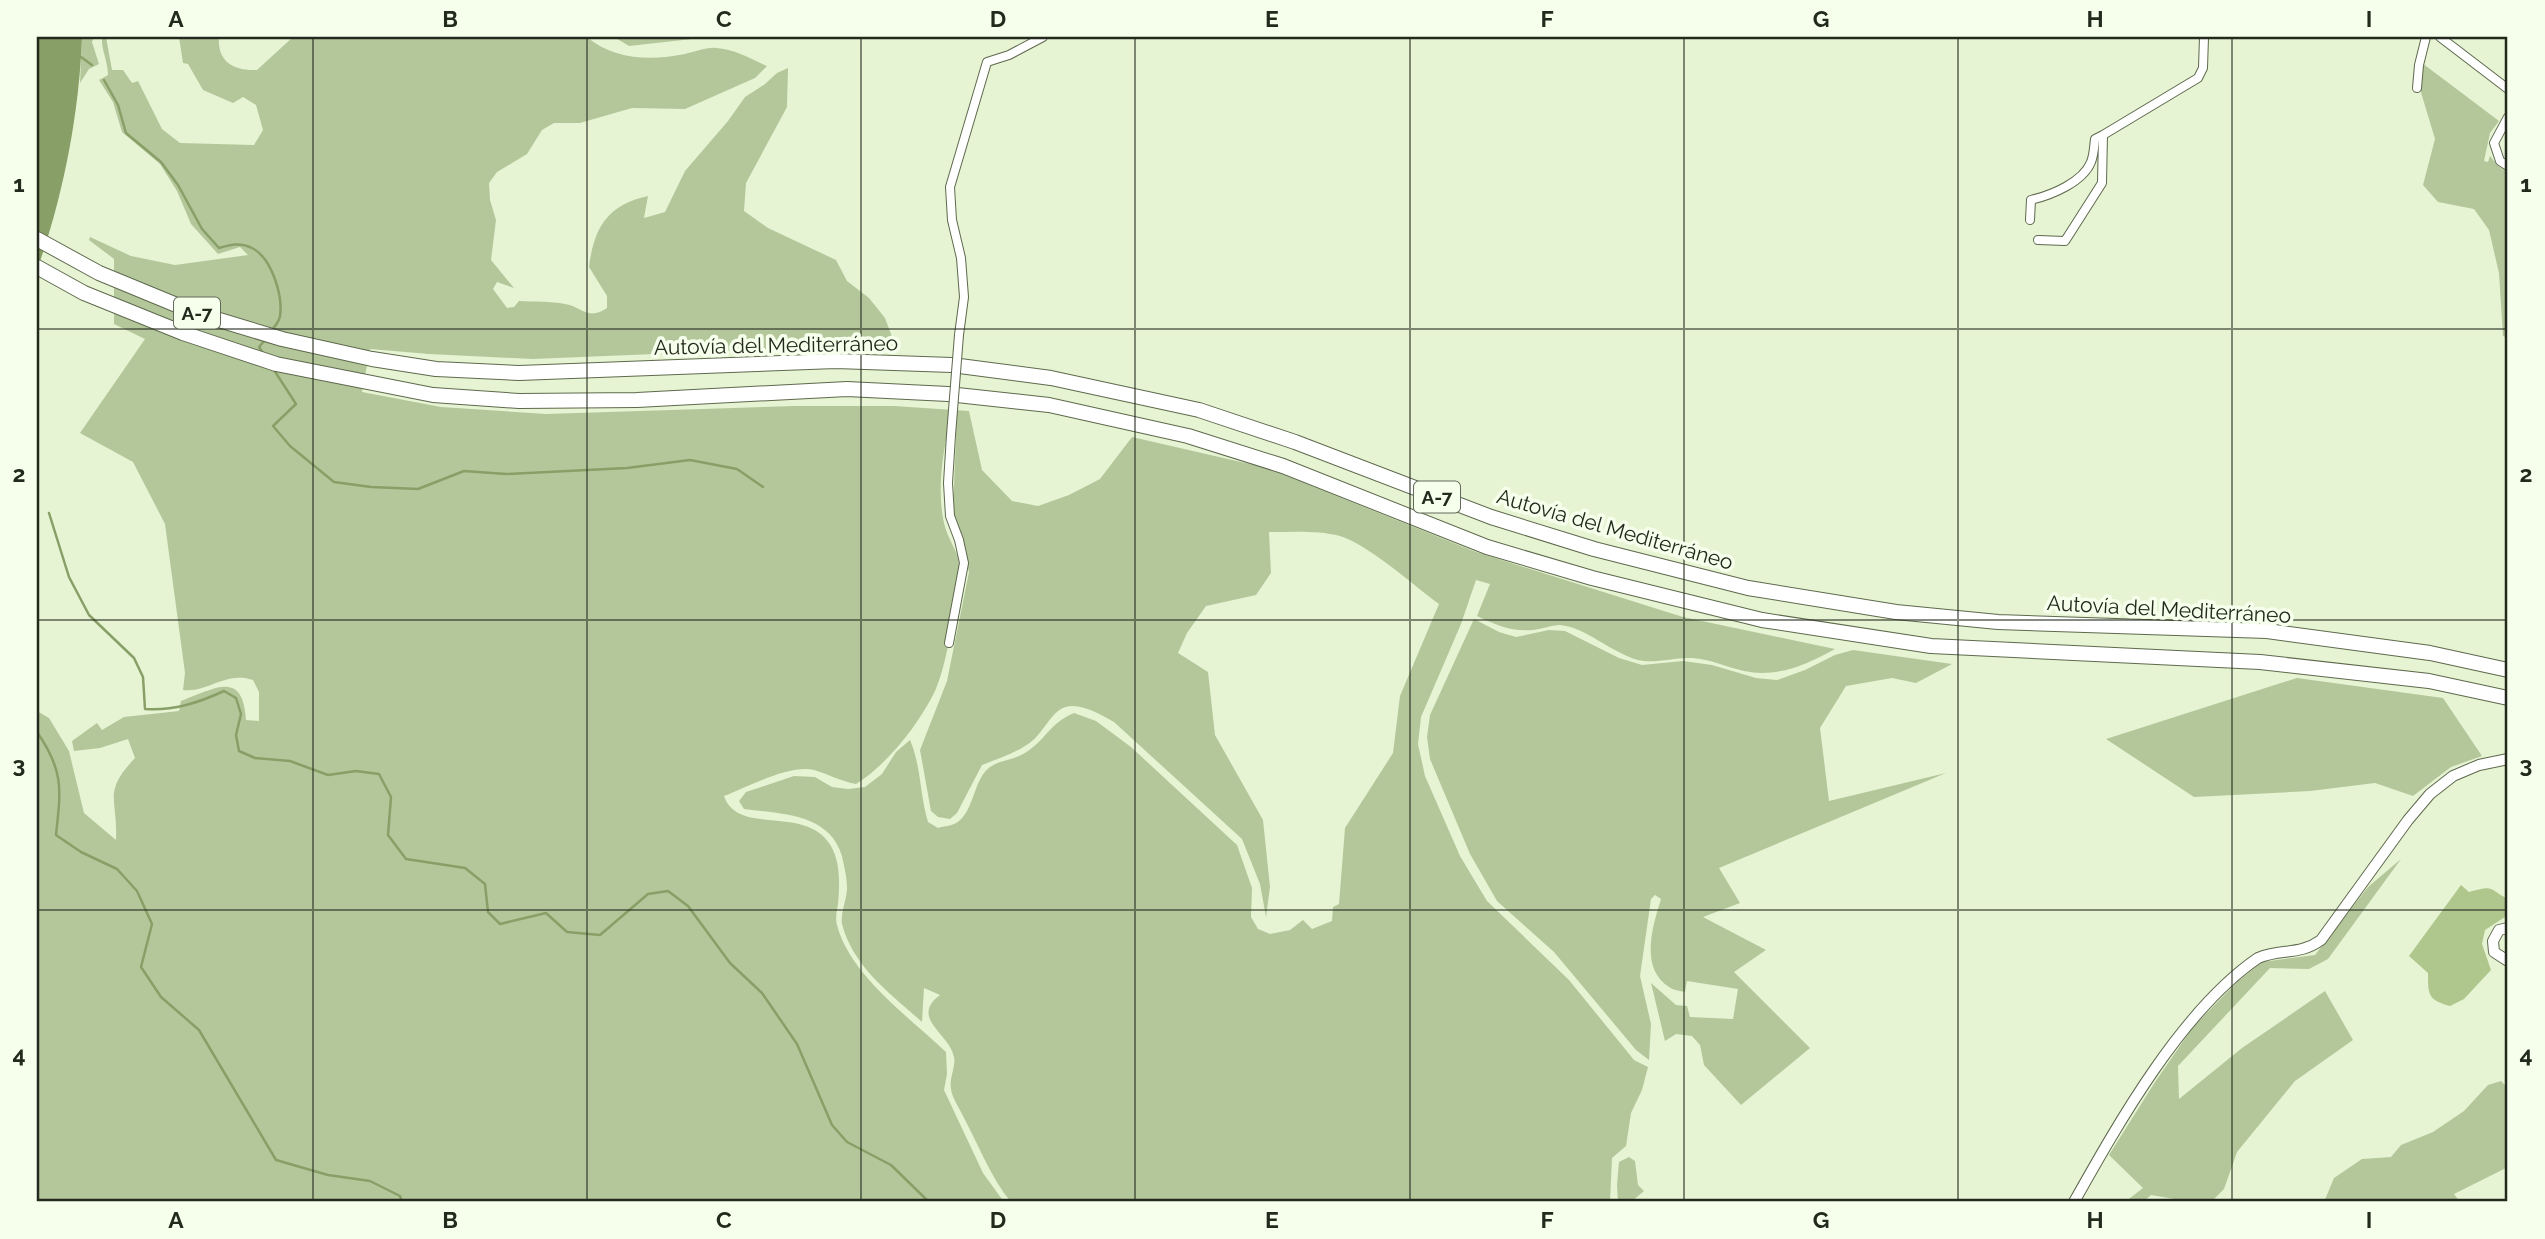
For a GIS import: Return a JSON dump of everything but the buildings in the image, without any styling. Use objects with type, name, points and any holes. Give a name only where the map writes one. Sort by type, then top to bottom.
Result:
[{"type":"highway","name":"Autovía del Mediterráneo","points":[[37,239],[99,273],[196,313],[282,339],[368,358],[436,369],[519,373],[836,360],[953,365],[1051,378],[1199,411],[1295,442],[1490,517],[1594,550],[1748,588],[1896,612],[1998,622],[2267,631],[2430,653],[2508,670]]},
{"type":"highway","name":"A-7","points":[[37,267],[84,293],[183,333],[276,364],[432,396],[519,401],[638,400],[847,389],[948,394],[1049,405],[1188,436],[1283,466],[1488,547],[1592,578],[1762,620],[1931,646],[2260,662],[2429,681],[2508,698]]},
{"type":"main road","points":[[2074,1202],[2154,1071],[2201,1009],[2258,958],[2269,953],[2303,951],[2321,940],[2430,794],[2453,776],[2479,765],[2508,759]]},
{"type":"main road","points":[[2508,928],[2499,930],[2493,941],[2494,952],[2508,961]]},
{"type":"street","points":[[949,643],[964,562],[950,516],[948,483],[964,297],[961,258],[952,220],[950,187],[988,62],[1009,55],[1044,37]]},
{"type":"street","points":[[2031,220],[2031,200],[2046,197],[2082,176],[2092,161],[2095,139],[2198,78],[2203,68],[2204,37]]},
{"type":"street","points":[[2417,88],[2426,37]]},
{"type":"street","points":[[2440,37],[2508,89]]},
{"type":"street","points":[[2508,117],[2494,143],[2500,161],[2508,166]]},
{"type":"street","points":[[2038,240],[2065,242],[2102,183],[2103,135]]},
{"type":"shaded area","points":[[37,37],[82,37],[68,155],[55,213],[37,270]]},
{"type":"shaded area","points":[[82,37],[94,37],[92,42],[99,64],[89,69],[80,83]]},
{"type":"shaded area","points":[[102,37],[106,37],[112,70],[123,70],[132,83],[138,81],[162,129],[180,143],[254,145],[263,130],[256,105],[243,97],[233,103],[203,90],[188,64],[183,63],[179,37],[219,37],[224,59],[235,67],[249,70],[257,70],[293,37],[587,37],[609,50],[633,57],[659,58],[716,48],[736,52],[767,66],[755,78],[685,109],[632,108],[580,123],[554,123],[542,130],[527,154],[497,172],[489,183],[490,200],[496,220],[491,260],[514,288],[497,282],[493,289],[507,308],[514,307],[519,301],[548,302],[590,313],[607,308],[607,296],[589,267],[595,241],[605,220],[622,205],[648,196],[644,218],[665,212],[685,171],[745,97],[788,68],[787,107],[746,183],[744,211],[768,228],[836,260],[847,281],[869,298],[885,318],[897,350],[847,346],[533,359],[370,349],[362,392],[441,407],[546,414],[794,406],[894,406],[969,411],[982,470],[1012,501],[1038,506],[1069,495],[1100,479],[1132,437],[1267,468],[1476,552],[1683,617],[1835,649],[1791,669],[1768,673],[1744,671],[1699,659],[1638,660],[1569,627],[1557,625],[1518,630],[1477,616],[1490,584],[1476,580],[1461,624],[1421,717],[1418,744],[1425,776],[1460,856],[1487,901],[1569,980],[1634,1060],[1648,1067],[1642,1090],[1631,1113],[1626,1146],[1612,1158],[1610,1202],[1011,1202],[991,1172],[953,1096],[951,1085],[954,1057],[930,1019],[932,1003],[940,995],[924,988],[922,1022],[864,967],[847,939],[842,924],[846,876],[836,842],[826,831],[802,818],[744,809],[739,801],[746,792],[794,776],[815,777],[832,787],[865,787],[882,774],[896,752],[910,740],[928,822],[938,828],[948,826],[963,817],[988,768],[1018,757],[1037,744],[1059,722],[1074,713],[1096,721],[1131,747],[1237,845],[1252,888],[1251,917],[1258,929],[1270,934],[1290,930],[1303,920],[1312,929],[1332,921],[1333,907],[1339,904],[1345,828],[1393,753],[1400,696],[1439,604],[1377,556],[1352,541],[1323,533],[1269,532],[1271,573],[1256,595],[1206,606],[1187,633],[1178,653],[1208,672],[1215,735],[1263,820],[1270,887],[1266,917],[1260,884],[1242,839],[1114,722],[1086,709],[1064,707],[1054,714],[1036,738],[1008,755],[982,765],[957,813],[950,819],[938,817],[931,811],[920,750],[947,681],[969,572],[953,511],[956,436],[947,435],[942,470],[943,519],[959,561],[959,577],[944,666],[935,691],[920,717],[890,755],[856,784],[814,770],[793,770],[724,796],[731,807],[741,814],[799,824],[813,829],[830,845],[838,869],[836,920],[844,943],[867,978],[946,1052],[947,1074],[944,1090],[983,1173],[1004,1202],[37,1202],[37,711],[49,718],[69,751],[84,813],[116,840],[115,788],[135,758],[128,739],[100,748],[74,751],[72,741],[97,723],[102,730],[124,717],[179,711],[181,701],[215,688],[233,688],[244,704],[246,720],[259,721],[259,692],[253,680],[233,678],[201,688],[183,690],[185,673],[165,524],[133,462],[80,433],[145,339],[114,324],[114,259],[89,240],[90,237],[131,256],[175,265],[248,255],[240,247],[218,254],[191,224],[177,191],[160,164],[122,132],[113,102],[99,80],[108,75]]},
{"type":"shaded area","points":[[614,37],[710,37],[629,46]]},
{"type":"shaded area","points":[[2422,63],[2499,121],[2490,133],[2484,161],[2488,162],[2490,156],[2498,166],[2508,172],[2508,338],[2503,336],[2499,273],[2489,230],[2474,209],[2438,202],[2423,185],[2435,139],[2420,89]]},
{"type":"shaded area","points":[[1474,619],[1499,632],[1516,637],[1549,630],[1565,631],[1619,658],[1642,665],[1683,661],[1712,665],[1756,678],[1777,680],[1853,650],[1952,664],[1916,683],[1892,678],[1846,686],[1820,728],[1829,801],[1946,773],[1719,868],[1740,903],[1703,917],[1766,950],[1734,972],[1810,1048],[1741,1105],[1704,1065],[1700,1045],[1692,1036],[1676,1034],[1665,1041],[1651,983],[1676,1005],[1687,1006],[1690,1017],[1733,1019],[1738,989],[1687,981],[1685,992],[1671,988],[1660,979],[1651,958],[1651,946],[1661,899],[1655,895],[1651,899],[1640,976],[1651,1024],[1649,1060],[1636,1050],[1554,952],[1497,901],[1470,854],[1430,759],[1427,737],[1430,715]]},
{"type":"shaded area","points":[[2297,678],[2443,698],[2482,756],[2451,767],[2413,796],[2375,783],[2310,791],[2194,797],[2106,739]]},
{"type":"shaded area","points":[[2401,859],[2328,959],[2309,969],[2270,968],[2178,1066],[2179,1099],[2242,1048],[2325,991],[2353,1040],[2295,1081],[2237,1152],[2224,1189],[2211,1202],[2192,1202],[2151,1195],[2143,1202],[2125,1202],[2143,1188],[2109,1155],[2193,1027],[2237,982],[2262,962],[2315,955],[2368,887]]},
{"type":"shaded area","points":[[2461,885],[2469,892],[2490,889],[2508,899],[2508,915],[2485,930],[2482,944],[2491,970],[2464,999],[2450,1006],[2433,999],[2429,992],[2428,973],[2409,956]]},
{"type":"shaded area","points":[[2501,1081],[2508,1088],[2508,1167],[2454,1194],[2460,1202],[2324,1202],[2334,1178],[2362,1159],[2391,1157],[2401,1145],[2433,1132],[2464,1111],[2488,1085]]},
{"type":"shaded area","points":[[1629,1157],[1635,1161],[1638,1185],[1644,1191],[1631,1202],[1618,1202],[1619,1162]]},
{"type":"waterway","points":[[81,57],[92,65]]},
{"type":"waterway","points":[[104,80],[118,105],[126,133],[161,162],[178,185],[202,229],[219,248],[248,246],[265,260],[275,278],[280,298],[279,318],[272,330]]},
{"type":"waterway","points":[[263,353],[259,347],[266,339]]},
{"type":"waterway","points":[[274,370],[296,404],[273,426],[290,446],[334,482],[418,489],[464,471],[506,474],[627,468],[690,460],[737,469],[763,487]]},
{"type":"waterway","points":[[49,513],[69,577],[89,615],[134,658],[143,677],[145,709],[185,705],[224,691],[236,698],[241,714],[236,735],[239,751],[255,758],[290,761],[328,775],[356,771],[379,774],[391,797],[388,835],[406,859],[465,868],[485,884],[488,912],[500,924],[546,913],[567,932],[600,935],[648,894],[668,891],[688,906],[730,963],[762,993],[797,1044],[832,1125],[847,1142],[891,1165],[929,1202]]},
{"type":"waterway","points":[[37,732],[56,770],[59,792],[56,835],[81,852],[117,869],[137,891],[152,924],[141,967],[161,997],[199,1030],[276,1160],[328,1175],[370,1181],[400,1196],[402,1202]]}]
